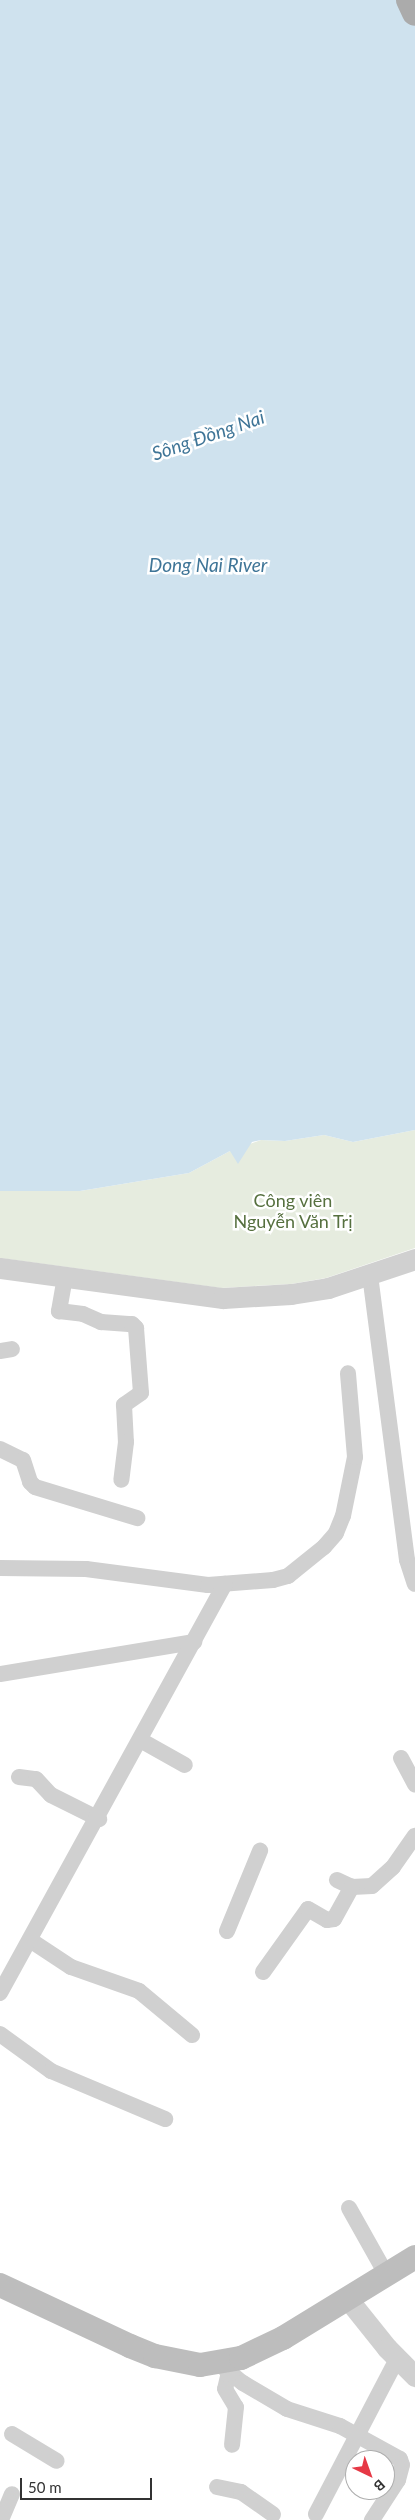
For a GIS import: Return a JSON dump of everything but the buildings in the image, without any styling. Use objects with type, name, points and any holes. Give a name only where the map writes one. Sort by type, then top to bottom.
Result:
[{"type":"main road","points":[[409,0],[415,13]]},
{"type":"main road","points":[[0,2285],[155,2356],[200,2365],[224,2367],[283,2338],[415,2257]]},
{"type":"street","points":[[0,1268],[223,1298],[291,1294],[370,1275],[415,1259]]},
{"type":"street","points":[[370,1275],[415,1584]]},
{"type":"street","points":[[65,1277],[58,1311],[83,1314],[101,1322],[132,1324],[136,1328],[141,1393],[124,1405],[126,1442],[121,1480]]},
{"type":"street","points":[[0,1568],[86,1569],[225,1584],[288,1576],[336,1533],[351,1491],[355,1457],[348,1373]]},
{"type":"street","points":[[0,1449],[23,1460],[30,1482],[35,1487],[137,1518]]},
{"type":"street","points":[[0,1993],[142,1741],[225,1584]]},
{"type":"street","points":[[0,1674],[194,1642]]},
{"type":"street","points":[[142,1741],[185,1765]]},
{"type":"street","points":[[401,1758],[415,1784]]},
{"type":"street","points":[[20,1777],[36,1779],[51,1795],[99,1819]]},
{"type":"street","points":[[263,1972],[308,1910],[327,1920],[334,1919],[345,1883],[368,1888],[380,1880],[406,1851],[415,1836]]},
{"type":"street","points":[[226,1931],[260,1851]]},
{"type":"street","points":[[30,1940],[71,1967],[139,1991],[192,2035]]},
{"type":"street","points":[[0,2034],[51,2071],[165,2119]]},
{"type":"street","points":[[349,2208],[386,2274]]},
{"type":"street","points":[[347,2298],[397,2359],[415,2376]]},
{"type":"street","points":[[316,2514],[397,2359]]},
{"type":"street","points":[[224,2367],[287,2409],[357,2434],[392,2453],[402,2465],[398,2480],[372,2520]]},
{"type":"street","points":[[224,2367],[225,2389],[236,2406],[232,2445]]},
{"type":"street","points":[[12,2434],[57,2461]]},
{"type":"street","points":[[217,2487],[241,2492],[273,2514]]},
{"type":"street","points":[[1,2520],[12,2494]]},
{"type":"green space","name":"Công viên Nguyễn Văn Trị","points":[[415,1130],[415,1248],[326,1278],[291,1284],[221,1288],[0,1258],[0,1191],[80,1191],[189,1173],[230,1151],[261,1140],[285,1141],[324,1135],[353,1142]]},
{"type":"water","name":"Dong Nai River","points":[[0,0],[415,0],[415,1130],[353,1142],[324,1135],[285,1141],[261,1140],[252,1142],[238,1164],[230,1151],[189,1173],[80,1191],[0,1191]]},
{"type":"water label","name":"Sông Đồng Nai","points":[[208,435]]}]
